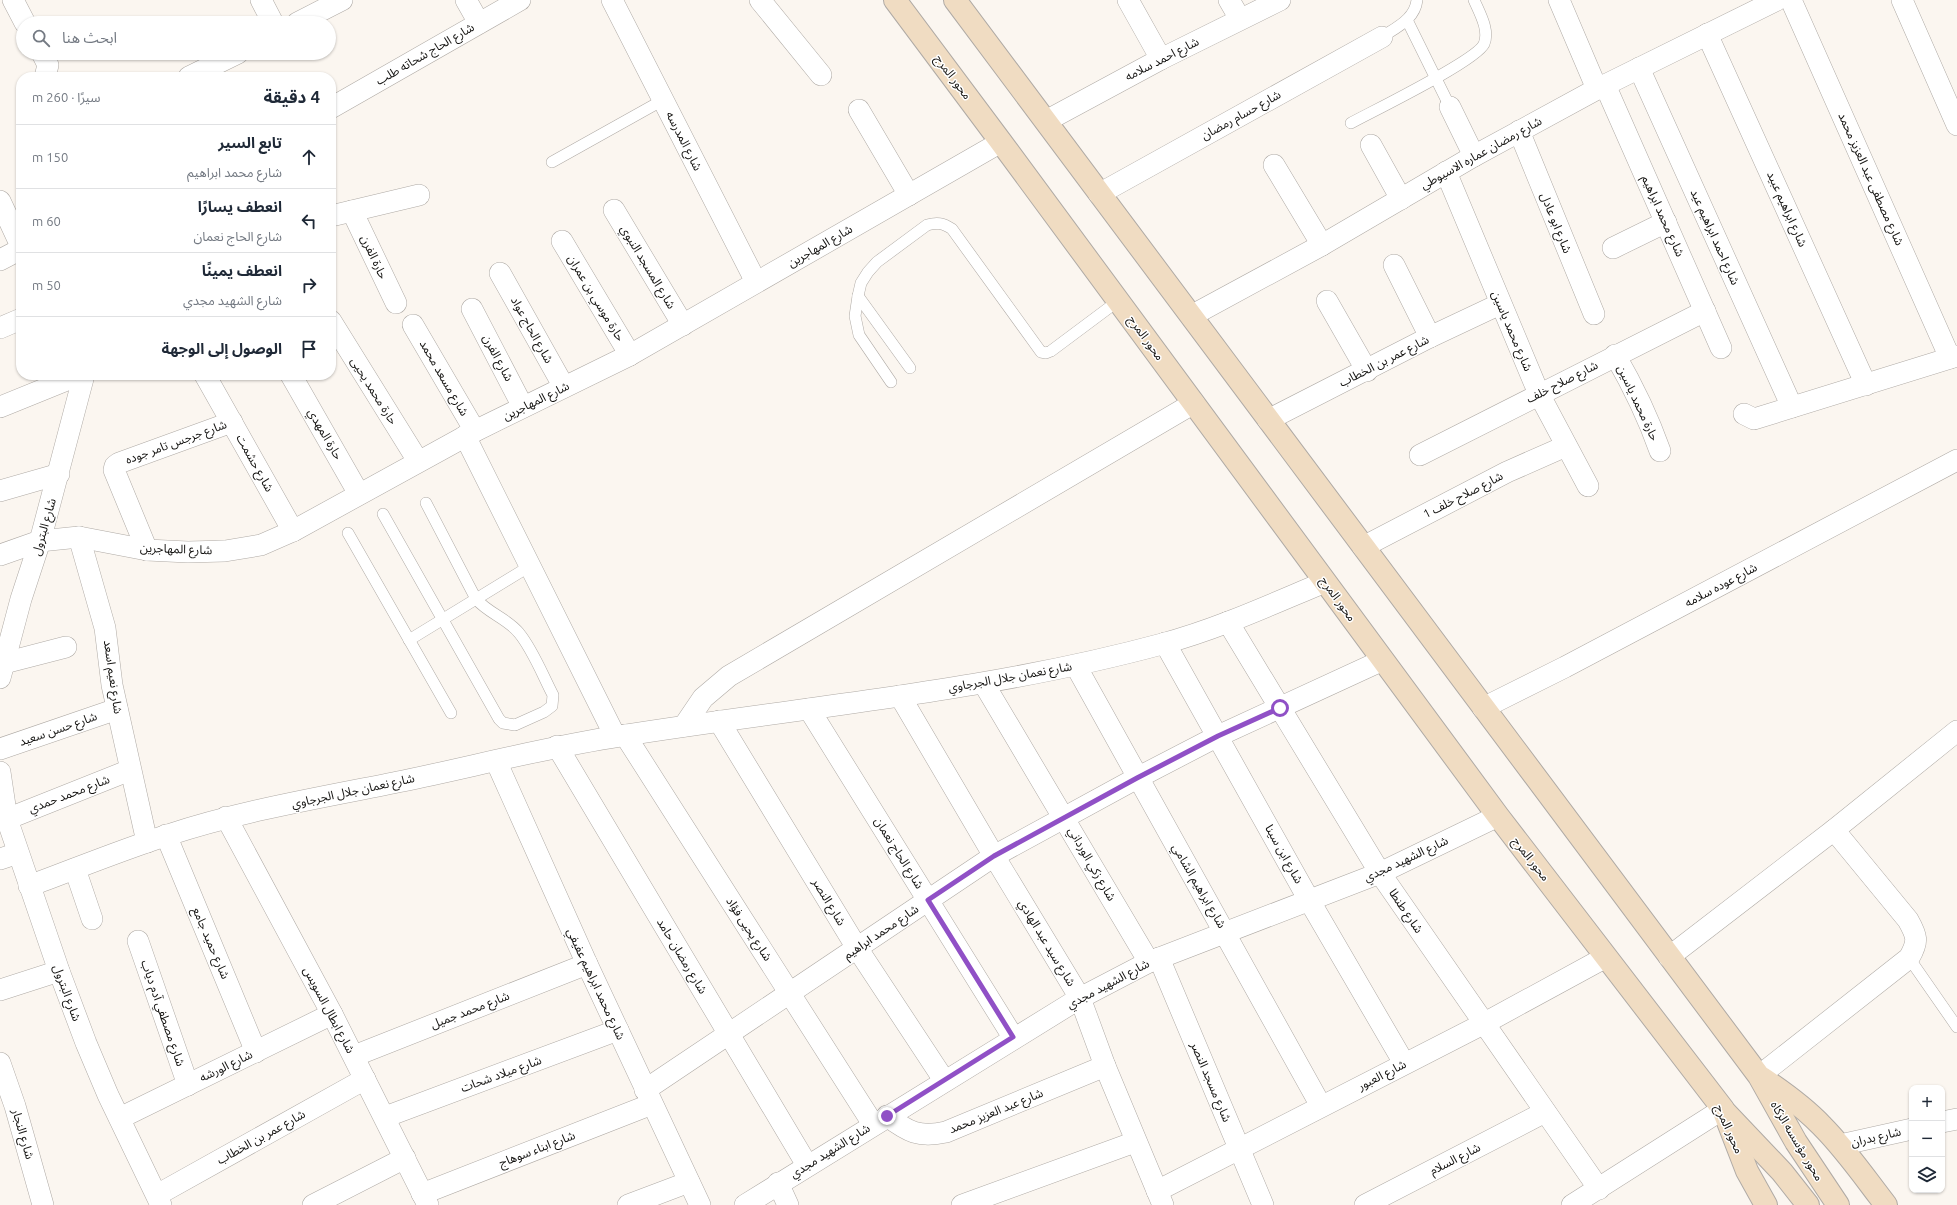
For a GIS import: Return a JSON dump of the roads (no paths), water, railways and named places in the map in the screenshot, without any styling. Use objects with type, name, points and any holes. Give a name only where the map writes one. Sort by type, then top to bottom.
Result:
[{"type":"main road","name":"محور المرج","points":[[895,0],[1498,816],[1723,1109],[1747,1171],[1766,1205]]},
{"type":"main road","points":[[954,0],[1759,1076],[1802,1107],[1840,1145],[1886,1205]]},
{"type":"main road","name":"محور مؤسسه الزكاه","points":[[1759,1076],[1796,1142],[1838,1205]]},
{"type":"main road","points":[[1723,1109],[1763,1150],[1808,1205]]},
{"type":"street","points":[[13,0],[21,16]]},
{"type":"street","points":[[261,0],[269,16]]},
{"type":"street","points":[[466,0],[479,23]]},
{"type":"street","name":"شارع الحاج شحاته طلب","points":[[336,105],[520,0]]},
{"type":"street","name":"شارع المدرسه","points":[[612,0],[756,282]]},
{"type":"street","points":[[760,0],[822,75]]},
{"type":"street","points":[[1128,0],[1161,59]]},
{"type":"street","points":[[1229,0],[1240,19]]},
{"type":"street","name":"شارع احمد سلامه","points":[[1046,121],[1161,59],[1280,0]]},
{"type":"street","name":"شارع محمد ابراهيم","points":[[1559,0],[1666,222],[1722,348]]},
{"type":"street","name":"شارع رمضان عماره الاسيوطي","points":[[1191,316],[1322,245],[1519,131],[1638,68],[1777,0]]},
{"type":"street","name":"شارع مصطفى عبد العزيز محمد","points":[[1791,0],[1954,357]]},
{"type":"street","points":[[1902,0],[1957,125]]},
{"type":"street","points":[[309,16],[335,1]]},
{"type":"street","name":"شارع ابراهيم عبيد","points":[[1707,34],[1866,384]]},
{"type":"street","name":"شارع حسام رمضان","points":[[1100,194],[1382,37]]},
{"type":"street","points":[[46,60],[48,65],[46,72]]},
{"type":"street","points":[[201,72],[224,60]]},
{"type":"street","name":"شارع احمد ابراهيم عيد","points":[[1638,68],[1792,407]]},
{"type":"street","points":[[1450,107],[1474,156]]},
{"type":"street","points":[[859,110],[909,195]]},
{"type":"street","name":"شارع ابو عادل","points":[[1519,131],[1594,314]]},
{"type":"street","name":"شارع المهاجرين","points":[[0,555],[40,541],[79,537],[147,550],[188,552],[225,551],[261,545],[292,531],[470,434],[630,355],[1001,142]]},
{"type":"street","points":[[1371,145],[1401,199]]},
{"type":"street","points":[[1274,165],[1322,245]]},
{"type":"street","name":"شارع محمد ياسين","points":[[1446,172],[1539,394],[1588,486]]},
{"type":"street","points":[[336,215],[419,195]]},
{"type":"street","points":[[0,200],[16,237]]},
{"type":"street","name":"شارع المسجد النبوي","points":[[614,210],[682,325]]},
{"type":"street","name":"حارة الفرن","points":[[352,211],[396,303]]},
{"type":"street","points":[[1613,248],[1666,222]]},
{"type":"street","name":"حارة موسي بن عمران","points":[[562,241],[630,355]]},
{"type":"street","points":[[0,260],[16,251]]},
{"type":"street","points":[[1394,265],[1430,337]]},
{"type":"street","name":"شارع الحاج عواد","points":[[500,273],[564,387]]},
{"type":"street","points":[[1327,301],[1367,370]]},
{"type":"street","name":"شارع عمر بن الخطاب","points":[[1268,420],[1430,337],[1500,304]]},
{"type":"street","name":"شارع الفرن","points":[[472,309],[523,407]]},
{"type":"street","name":"شارع صلاح خلف","points":[[1420,455],[1705,310]]},
{"type":"street","points":[[0,328],[16,321]]},
{"type":"street","name":"شارع مسعد محمد","points":[[413,325],[470,434],[530,566]]},
{"type":"street","name":"حارة محمد يحيى","points":[[336,329],[418,461]]},
{"type":"street","name":"حارة محمد ياسين","points":[[1615,355],[1633,386],[1648,418],[1660,451]]},
{"type":"street","points":[[1744,414],[1754,419],[1954,357]]},
{"type":"street","points":[[0,407],[66,380]]},
{"type":"street","name":"شارع البترول","points":[[1,668],[20,599],[40,541],[59,474],[77,380]]},
{"type":"street","name":"شارع حشمت","points":[[209,380],[292,531]]},
{"type":"street","name":"حارة المهدي","points":[[294,380],[359,494]]},
{"type":"street","points":[[684,726],[703,698],[728,676],[1194,403]]},
{"type":"street","name":"شارع جرجس تامر جوده","points":[[147,550],[114,470],[115,466],[119,463],[232,422]]},
{"type":"street","name":"شارع صلاح خلف 1","points":[[1363,547],[1507,472],[1566,446]]},
{"type":"street","name":"شارع عوده سلامه","points":[[1483,708],[1565,667],[1957,460]]},
{"type":"street","points":[[0,491],[59,474]]},
{"type":"street","name":"شارع نعيم اسعد","points":[[79,537],[106,628],[108,666],[130,770],[156,839]]},
{"type":"street","name":"شارع يحيى فؤاد","points":[[530,566],[620,736],[790,993],[880,1120]]},
{"type":"street","name":"شارع نعمان جلال الجرجاوي","points":[[29,886],[156,839],[226,817],[496,762],[557,746],[684,726],[984,684],[1076,666],[1165,643],[1228,622],[1325,582]]},
{"type":"street","name":"شارع طنطا","points":[[1228,622],[1380,873],[1545,1112],[1585,1200]]},
{"type":"street","name":"شارع ابن سينا","points":[[1165,643],[1404,1063]]},
{"type":"street","points":[[1,668],[66,647]]},
{"type":"street","name":"شارع محمد ابراهيم","points":[[648,1097],[729,1034],[994,856],[1137,778],[1218,736],[1383,660]]},
{"type":"street","name":"شارع ابراهيم الشامي","points":[[1076,666],[1321,1106]]},
{"type":"street","name":"شارع زكي الورداني","points":[[984,684],[1065,818],[1154,960]]},
{"type":"street","name":"شارع سيد عبد الهادي","points":[[900,696],[1080,998],[1105,1066],[1160,1198]]},
{"type":"street","name":"شارع حسن سعيد","points":[[0,749],[116,709]]},
{"type":"street","name":"شارع الحاج نعمان","points":[[809,709],[1013,1037]]},
{"type":"street","name":"شارع النصر","points":[[719,721],[857,948],[944,1080]]},
{"type":"street","points":[[1669,957],[1834,830],[1957,731]]},
{"type":"street","name":"شارع رمضان حامد","points":[[557,746],[807,1165]]},
{"type":"street","name":"شارع محمد ابراهيم عفيفي","points":[[496,762],[648,1097],[700,1205]]},
{"type":"street","name":"شارع محمد حمدي","points":[[7,819],[130,770]]},
{"type":"street","name":"شارع البترول","points":[[0,772],[7,819],[9,856],[29,886],[86,1043],[159,1200]]},
{"type":"street","name":"شارع الشهيد مجدي","points":[[745,1205],[1013,1037],[1080,998],[1154,960],[1380,873],[1498,816]]},
{"type":"street","name":"شارع ابطال السويس","points":[[226,817],[354,1056],[425,1199]]},
{"type":"street","points":[[1759,1076],[1909,958],[1916,946],[1916,933],[1912,926],[1834,830]]},
{"type":"street","name":"شارع حميد جامع","points":[[156,839],[256,1052]]},
{"type":"street","points":[[75,870],[92,919]]},
{"type":"street","name":"شارع مصطفي آدم دياب","points":[[138,941],[188,1085]]},
{"type":"street","name":"شارع العبور","points":[[1160,1198],[1239,1149],[1404,1063],[1483,1024],[1606,957]]},
{"type":"street","name":"شارع مسجد النصر","points":[[1154,960],[1263,1205]]},
{"type":"street","name":"شارع محمد جميل","points":[[354,1056],[587,964]]},
{"type":"street","points":[[0,990],[59,971]]},
{"type":"street","name":"شارع الورشه","points":[[120,1118],[332,1014]]},
{"type":"street","name":"شارع ميلاد شحات","points":[[385,1117],[618,1030]]},
{"type":"street","name":"شارع النجار","points":[[0,1063],[15,1106],[42,1205]]},
{"type":"street","name":"شارع عبد العزيز محمد","points":[[880,1120],[917,1134],[932,1135],[946,1132],[1105,1066]]},
{"type":"street","name":"شارع عمر بن الخطاب","points":[[159,1200],[365,1079]]},
{"type":"street","name":"شارع ابناء سوهاج","points":[[425,1199],[648,1097]]},
{"type":"street","points":[[1585,1200],[1723,1109]]},
{"type":"street","name":"شارع السلام","points":[[1365,1205],[1545,1112]]},
{"type":"street","points":[[1945,1121],[1957,1119]]},
{"type":"street","name":"شارع بدران","points":[[1840,1145],[1909,1130]]},
{"type":"street","points":[[962,1205],[1136,1142]]},
{"type":"street","points":[[322,1203],[405,1158]]},
{"type":"street","points":[[628,1205],[689,1182]]},
{"type":"street","points":[[778,1183],[788,1205]]},
{"type":"lane","points":[[1382,37],[1408,20],[1416,9],[1417,0]]},
{"type":"lane","points":[[1351,123],[1436,78],[1475,55],[1484,43],[1484,26],[1474,0]]},
{"type":"lane","points":[[1408,20],[1450,107]]},
{"type":"lane","points":[[552,162],[663,100]]},
{"type":"lane","points":[[891,382],[859,335],[855,316],[858,296],[861,283],[877,262],[927,225],[936,223],[944,224],[952,229],[1042,352],[1046,353],[1051,351],[1118,301]]},
{"type":"lane","points":[[858,296],[910,368]]},
{"type":"lane","points":[[383,514],[499,720],[503,723],[515,725],[549,710],[554,701],[553,695],[522,637],[513,627],[486,609],[476,599],[426,503]]},
{"type":"lane","points":[[348,532],[451,713]]},
{"type":"lane","points":[[409,640],[530,566]]},
{"type":"lane","points":[[1909,958],[1957,1027]]}]
